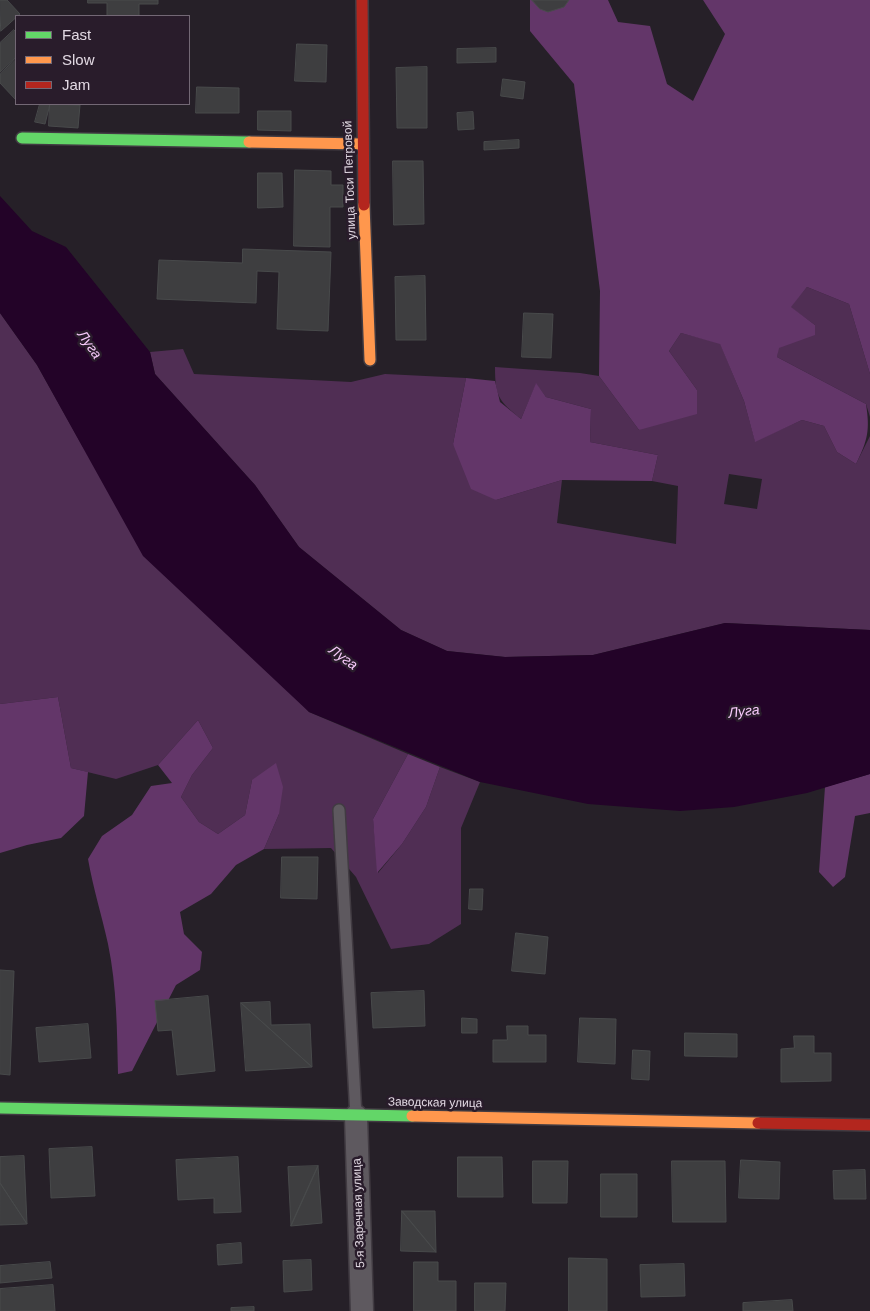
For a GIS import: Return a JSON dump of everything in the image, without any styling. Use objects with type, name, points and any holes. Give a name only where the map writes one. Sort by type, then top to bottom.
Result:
[{"type":"street","name":"улица Тоси Петровой","points":[[362,0],[362,144],[370,360]]},
{"type":"street","points":[[22,138],[362,144]]},
{"type":"street","name":"Заводская улица","points":[[0,1108],[870,1125]]},
{"type":"street","name":"5-я Заречная улица","points":[[356,1116],[362,1311]]},
{"type":"lane","points":[[339,810],[356,1116]]},
{"type":"shaded area","points":[[530,0],[608,0],[618,22],[650,26],[667,84],[693,101],[725,34],[703,0],[870,0],[870,374],[849,304],[807,287],[791,307],[815,325],[815,335],[779,348],[777,357],[866,404],[867,435],[856,464],[837,452],[824,426],[802,420],[755,442],[744,401],[720,344],[681,333],[669,351],[697,390],[697,414],[639,430],[599,376],[600,291],[574,84],[530,31]]},
{"type":"shaded area","points":[[807,287],[849,304],[870,374],[870,417],[866,404],[777,357],[778,348],[815,325],[790,307]]},
{"type":"shaded area","points":[[0,313],[37,365],[83,447],[309,712],[408,754],[373,819],[378,873],[402,844],[426,807],[440,767],[480,782],[461,828],[461,924],[429,944],[391,949],[356,877],[331,848],[264,849],[279,814],[252,780],[245,815],[218,834],[199,822],[181,797],[192,775],[213,748],[198,720],[158,765],[116,779],[71,768],[58,697],[0,704]]},
{"type":"shaded area","points":[[681,333],[720,343],[744,401],[755,441],[802,420],[824,426],[837,452],[856,464],[870,436],[870,630],[725,623],[593,655],[505,657],[447,651],[401,630],[299,547],[255,485],[155,374],[150,352],[183,349],[194,374],[351,382],[385,374],[466,378],[453,444],[496,500],[562,480],[557,523],[676,544],[678,486],[652,481],[658,455],[590,442],[591,409],[546,397],[536,384],[521,419],[503,403],[497,392],[495,377],[495,367],[599,376],[639,430],[697,390],[669,351]],"holes":[[[729,474],[762,479],[757,509],[724,504]]]},
{"type":"shaded area","points":[[466,378],[495,381],[500,402],[521,419],[536,383],[546,397],[591,409],[590,442],[658,455],[652,481],[562,480],[496,500],[471,489],[453,444]]},
{"type":"shaded area","points":[[58,697],[71,768],[88,772],[84,816],[61,838],[0,853],[0,704]]},
{"type":"shaded area","points":[[198,720],[213,748],[192,775],[181,797],[199,822],[218,834],[245,815],[252,780],[276,763],[283,787],[279,814],[264,849],[236,865],[211,894],[180,912],[184,934],[202,952],[200,970],[176,985],[132,1071],[118,1074],[116,1009],[111,960],[88,859],[102,836],[132,815],[151,786],[172,783],[158,765]]},
{"type":"shaded area","points":[[408,754],[440,767],[426,807],[402,844],[377,873],[373,819]]},
{"type":"shaded area","points":[[870,774],[870,813],[855,816],[845,877],[833,887],[819,872],[825,787]]},
{"type":"water","name":"Луга","points":[[0,196],[32,231],[66,247],[150,352],[155,374],[255,485],[299,547],[401,630],[447,651],[505,657],[593,655],[725,623],[870,630],[870,774],[807,793],[734,807],[680,811],[588,804],[480,782],[309,712],[143,556],[37,365],[0,313]]},
{"type":"building","points":[[0,0],[7,0],[20,14],[15,15],[15,18],[1,31]]},
{"type":"building","points":[[88,0],[158,0],[158,4],[139,4],[139,15],[107,15],[107,3],[88,3]]},
{"type":"building","points":[[532,0],[569,0],[564,7],[548,12],[540,9]]},
{"type":"building","points":[[15,31],[15,58],[0,72],[0,43]]},
{"type":"building","points":[[297,44],[327,45],[326,82],[295,81]]},
{"type":"building","points":[[496,48],[496,62],[457,63],[457,49]]},
{"type":"building","points":[[15,60],[15,99],[0,83],[0,74]]},
{"type":"building","points":[[427,67],[427,128],[397,128],[396,68]]},
{"type":"building","points":[[503,79],[525,82],[523,99],[501,96]]},
{"type":"building","points":[[197,87],[239,88],[239,113],[196,113]]},
{"type":"building","points":[[40,105],[50,105],[45,124],[35,122]]},
{"type":"building","points":[[50,105],[80,105],[78,128],[49,126]]},
{"type":"building","points":[[258,111],[291,111],[291,131],[258,130]]},
{"type":"building","points":[[473,112],[474,129],[458,130],[457,113]]},
{"type":"building","points":[[519,140],[519,148],[484,150],[484,142]]},
{"type":"building","points":[[393,161],[423,161],[424,224],[394,225]]},
{"type":"building","points":[[295,170],[331,171],[331,185],[343,185],[343,207],[330,207],[330,247],[294,246]]},
{"type":"building","points":[[258,173],[282,173],[283,207],[258,208]]},
{"type":"building","points":[[243,249],[331,252],[328,331],[277,329],[279,272],[257,271],[256,303],[157,299],[159,260],[242,263]]},
{"type":"building","points":[[425,276],[426,340],[396,340],[395,277]]},
{"type":"building","points":[[524,313],[553,314],[551,358],[522,357]]},
{"type":"building","points":[[282,857],[318,857],[317,899],[281,898]]},
{"type":"building","points":[[470,889],[483,889],[482,910],[469,909]]},
{"type":"building","points":[[516,933],[548,937],[545,974],[512,971]]},
{"type":"building","points":[[0,970],[14,971],[10,1075],[0,1074]]},
{"type":"building","points":[[424,991],[425,1026],[373,1028],[371,993]]},
{"type":"building","points":[[208,996],[215,1071],[177,1075],[172,1030],[158,1031],[155,1001]]},
{"type":"building","points":[[270,1002],[271,1025],[310,1024],[312,1067],[241,1003]]},
{"type":"building","points":[[241,1003],[312,1067],[246,1071]]},
{"type":"building","points":[[462,1018],[477,1019],[477,1033],[462,1033]]},
{"type":"building","points":[[580,1018],[616,1019],[615,1064],[578,1062]]},
{"type":"building","points":[[88,1024],[91,1058],[39,1062],[36,1028]]},
{"type":"building","points":[[507,1026],[528,1026],[528,1035],[546,1035],[546,1062],[493,1062],[493,1040],[507,1040]]},
{"type":"building","points":[[685,1033],[737,1034],[737,1057],[685,1056]]},
{"type":"building","points":[[794,1036],[814,1036],[814,1053],[831,1053],[831,1081],[781,1082],[781,1049],[794,1048]]},
{"type":"building","points":[[633,1050],[650,1051],[649,1080],[632,1079]]},
{"type":"building","points":[[92,1147],[95,1196],[51,1198],[49,1149]]},
{"type":"building","points":[[24,1156],[27,1224],[0,1183],[0,1157]]},
{"type":"building","points":[[238,1157],[241,1212],[214,1213],[214,1198],[178,1200],[176,1160]]},
{"type":"building","points":[[458,1157],[502,1157],[503,1197],[458,1197]]},
{"type":"building","points":[[741,1160],[780,1162],[779,1199],[739,1198]]},
{"type":"building","points":[[533,1161],[568,1161],[567,1203],[533,1203]]},
{"type":"building","points":[[672,1161],[725,1161],[726,1222],[673,1222]]},
{"type":"building","points":[[318,1166],[291,1226],[288,1167]]},
{"type":"building","points":[[318,1166],[322,1223],[291,1226]]},
{"type":"building","points":[[865,1170],[866,1199],[834,1199],[833,1171]]},
{"type":"building","points":[[601,1174],[637,1174],[637,1217],[601,1217]]},
{"type":"building","points":[[0,1183],[27,1224],[0,1225]]},
{"type":"building","points":[[402,1211],[435,1211],[436,1252]]},
{"type":"building","points":[[402,1211],[436,1252],[401,1251]]},
{"type":"building","points":[[241,1243],[242,1263],[218,1265],[217,1245]]},
{"type":"building","points":[[569,1258],[607,1259],[607,1311],[569,1311]]},
{"type":"building","points":[[311,1260],[312,1290],[284,1292],[283,1261]]},
{"type":"building","points":[[50,1262],[52,1278],[0,1283],[0,1266]]},
{"type":"building","points":[[414,1262],[438,1262],[438,1281],[456,1281],[456,1311],[414,1311]]},
{"type":"building","points":[[684,1264],[685,1296],[641,1297],[640,1265]]},
{"type":"building","points":[[475,1283],[506,1283],[505,1311],[475,1311]]},
{"type":"building","points":[[53,1285],[55,1311],[0,1311],[0,1289]]},
{"type":"building","points":[[792,1300],[793,1311],[743,1311],[743,1303]]},
{"type":"building","points":[[254,1307],[254,1311],[231,1311],[231,1308]]},
{"type":"traffic: fast","points":[[22,138],[249,142]]},
{"type":"traffic: fast","points":[[0,1108],[412,1116]]},
{"type":"traffic: slow","points":[[249,142],[362,144]]},
{"type":"traffic: slow","points":[[364,205],[370,360]]},
{"type":"traffic: slow","points":[[412,1116],[758,1123]]},
{"type":"traffic: jam","points":[[362,0],[364,205]]},
{"type":"traffic: jam","points":[[758,1123],[870,1125]]}]
